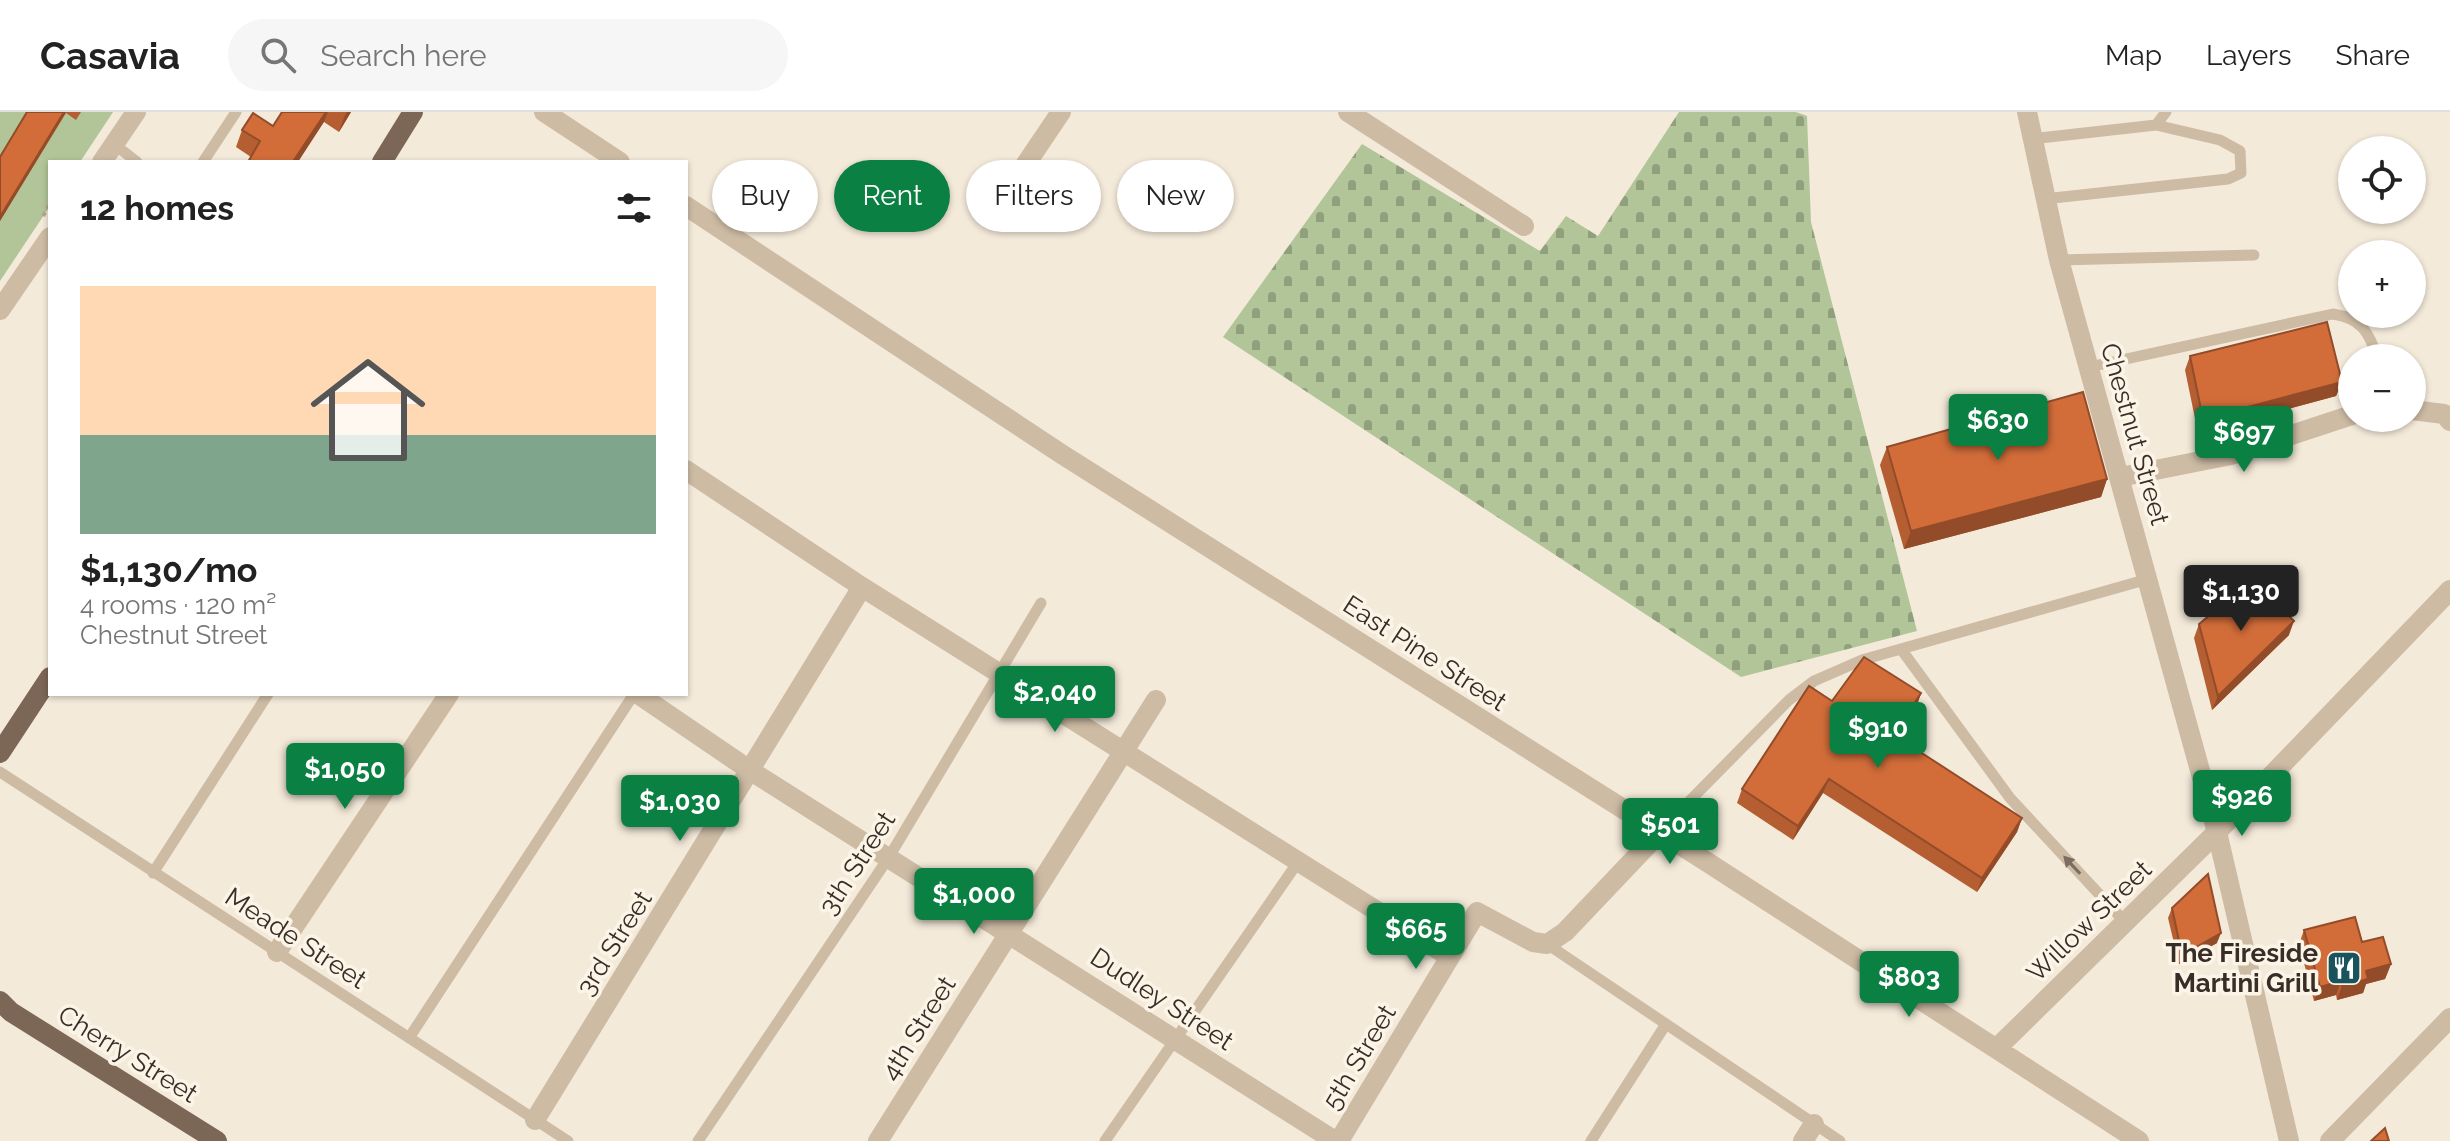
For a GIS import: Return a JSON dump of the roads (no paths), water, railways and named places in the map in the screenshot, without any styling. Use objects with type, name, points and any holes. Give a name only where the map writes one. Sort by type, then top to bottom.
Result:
[{"type":"main road","points":[[383,160],[413,112]]},
{"type":"main road","points":[[0,753],[48,680]]},
{"type":"main road","name":"Cherry Street","points":[[5,1006],[217,1141]]},
{"type":"street","points":[[103,160],[136,112]]},
{"type":"street","points":[[544,112],[617,160]]},
{"type":"street","points":[[1029,160],[1061,112]]},
{"type":"street","points":[[1348,112],[1524,226]]},
{"type":"street","name":"Chestnut Street","points":[[2027,112],[2059,260],[2217,832],[2289,1141]]},
{"type":"street","name":"East Pine Street","points":[[688,207],[1063,455],[2139,1141]]},
{"type":"street","points":[[0,310],[48,240]]},
{"type":"street","points":[[2426,412],[2444,414],[2450,421]]},
{"type":"street","points":[[2120,477],[2231,455],[2338,420]]},
{"type":"street","points":[[688,471],[862,587],[1450,957]]},
{"type":"street","name":"3rd Street","points":[[535,1120],[862,587]]},
{"type":"street","name":"Willow Street","points":[[1997,1048],[2217,832],[2450,590]]},
{"type":"street","points":[[277,952],[448,696]]},
{"type":"street","name":"Dudley Street","points":[[639,696],[751,771],[1337,1141]]},
{"type":"street","name":"4th Street","points":[[878,1141],[1156,700]]},
{"type":"street","points":[[1547,944],[1565,932],[1658,834]]},
{"type":"street","name":"5th Street","points":[[1337,1141],[1477,912],[1533,942],[1547,944]]},
{"type":"street","points":[[2330,1141],[2450,1018]]},
{"type":"lane","points":[[204,160],[236,112]]},
{"type":"lane","points":[[2156,125],[2166,112]]},
{"type":"lane","points":[[2031,139],[2156,125],[2233,144],[2240,151],[2241,173],[2228,179],[2044,199]]},
{"type":"lane","points":[[114,144],[134,160]]},
{"type":"lane","points":[[2059,260],[2254,255]]},
{"type":"lane","points":[[2089,367],[2333,314],[2348,316],[2365,327],[2372,344]]},
{"type":"lane","points":[[1658,834],[1789,700],[1814,681],[1862,660],[2148,579]]},
{"type":"lane","name":"3th Street","points":[[698,1141],[889,857],[1041,603]]},
{"type":"lane","points":[[1901,649],[2010,798],[2125,922]]},
{"type":"lane","points":[[153,873],[264,696]]},
{"type":"lane","points":[[409,1038],[635,696]]},
{"type":"lane","name":"Meade Street","points":[[0,772],[568,1141]]},
{"type":"lane","points":[[1105,1141],[1298,862]]},
{"type":"lane","points":[[1547,944],[1666,1024],[1808,1132],[1840,1141]]},
{"type":"lane","points":[[1591,1141],[1666,1024]]},
{"type":"place","name":"The Fireside Martini Grill","points":[[2344,968]]}]
